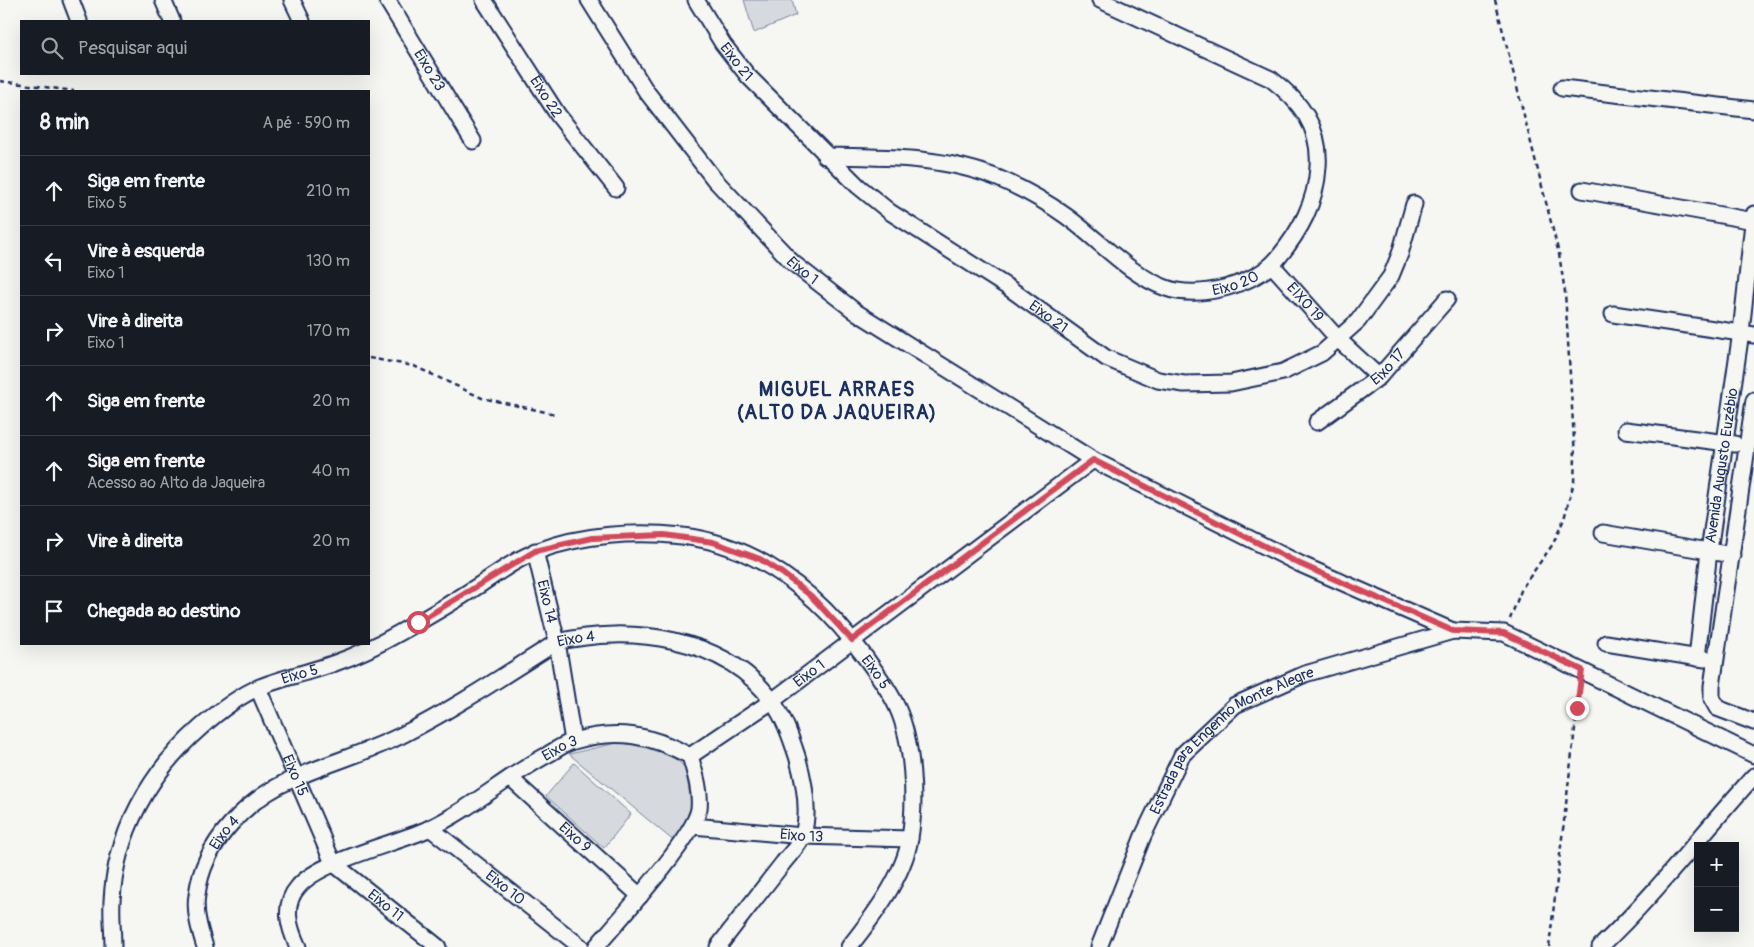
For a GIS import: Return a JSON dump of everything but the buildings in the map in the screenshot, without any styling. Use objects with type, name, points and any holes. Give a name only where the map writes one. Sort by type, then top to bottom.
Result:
[{"type":"street","points":[[71,0],[78,20]]},
{"type":"street","points":[[163,0],[172,20]]},
{"type":"street","points":[[292,0],[302,20]]},
{"type":"street","name":"Eixo 23","points":[[387,0],[473,141]]},
{"type":"street","name":"Eixo 22","points":[[484,0],[558,116],[616,188]]},
{"type":"street","name":"Eixo 1","points":[[589,0],[646,91],[714,179],[793,263],[864,317],[1093,460],[1300,564],[1453,631]]},
{"type":"street","name":"Eixo 21","points":[[696,0],[723,44],[748,76],[826,156],[890,212],[1009,288],[1106,358],[1158,380],[1208,385],[1260,378],[1307,363],[1339,340],[1358,321],[1390,276],[1400,254],[1414,204]]},
{"type":"street","name":"Eixo 20","points":[[826,156],[942,162],[972,169],[998,178],[1026,191],[1066,216],[1145,278],[1168,289],[1197,291],[1238,285],[1254,278],[1272,265],[1293,239],[1307,216],[1314,196],[1318,166],[1317,146],[1304,111],[1293,96],[1270,79],[1100,0]]},
{"type":"street","points":[[1562,88],[1754,110]]},
{"type":"street","points":[[1582,190],[1754,219]]},
{"type":"street","name":"Avenida Augusto Euzébio","points":[[1697,658],[1709,550],[1726,443],[1748,333],[1754,219]]},
{"type":"street","name":"EIXO 19","points":[[1272,265],[1339,340],[1379,377]]},
{"type":"street","name":"Eixo 17","points":[[1318,422],[1379,377],[1447,299]]},
{"type":"street","points":[[1614,314],[1748,333]]},
{"type":"street","name":"Avenida Augusto Euzébio","points":[[1754,400],[1750,446],[1712,686],[1714,704],[1724,712],[1754,722]]},
{"type":"street","points":[[1626,430],[1750,446]]},
{"type":"street","name":"Eixo 1","points":[[690,756],[772,700],[1093,460]]},
{"type":"street","points":[[1603,533],[1732,555]]},
{"type":"street","name":"Eixo 5","points":[[113,947],[112,900],[117,866],[126,835],[141,797],[163,766],[213,716],[258,688],[339,662],[371,648],[404,631],[535,551],[592,538],[626,535],[683,536],[713,542],[760,559],[782,573],[811,596],[852,640],[880,677],[898,707],[911,767],[910,839],[903,861],[884,899],[850,947]]},
{"type":"street","name":"Eixo 14","points":[[535,551],[557,642],[573,741]]},
{"type":"street","points":[[1453,631],[1504,633],[1754,756]]},
{"type":"street","name":"Estrada para Engenho Monte Alegre","points":[[1099,947],[1143,836],[1182,755],[1235,705],[1305,674],[1453,631]]},
{"type":"street","name":"Eixo 4","points":[[205,947],[197,915],[196,895],[203,871],[214,846],[254,801],[296,777],[362,754],[419,727],[557,642],[579,637],[609,635],[670,639],[692,645],[722,660],[748,677],[772,700],[792,742],[800,767],[806,811],[803,836]]},
{"type":"street","points":[[1606,643],[1716,662]]},
{"type":"street","name":"Eixo 15","points":[[258,688],[333,863]]},
{"type":"street","name":"Eixo 3","points":[[298,947],[291,933],[288,910],[291,896],[309,876],[333,863],[430,828],[573,741],[631,734],[651,738],[690,756]]},
{"type":"street","points":[[596,947],[640,896],[692,826],[699,810],[699,796],[690,756]]},
{"type":"street","points":[[1600,947],[1668,877],[1709,826],[1754,776]]},
{"type":"street","name":"Eixo 9","points":[[510,778],[640,896]]},
{"type":"street","name":"Eixo 13","points":[[692,826],[803,836],[910,839]]},
{"type":"street","name":"Eixo 10","points":[[430,828],[582,947]]},
{"type":"street","points":[[718,947],[803,836]]},
{"type":"street","name":"Eixo 11","points":[[333,863],[438,947]]},
{"type":"path","points":[[1495,0],[1559,254],[1568,330],[1574,457],[1574,482],[1564,519],[1553,544],[1522,588],[1504,633]]},
{"type":"path","points":[[0,81],[67,90]]},
{"type":"path","points":[[370,358],[414,366],[482,398],[555,414]]},
{"type":"path","points":[[1549,947],[1582,670]]},
{"type":"shaded area","points":[[744,0],[792,0],[796,15],[754,33]]},
{"type":"shaded area","points":[[629,740],[663,749],[685,767],[692,807],[676,843],[569,754]]},
{"type":"shaded area","points":[[574,763],[631,814],[604,848],[546,796]]},
{"type":"district","name":"MIGUEL ARRAES (ALTO DA JAQUEIRA)","points":[[837,400]]},
{"type":"route","points":[[418,622],[535,551],[592,538],[626,535],[664,535],[683,536],[713,542],[760,559],[782,573],[811,596],[852,640],[1093,460],[1300,564],[1453,631],[1504,633],[1582,670],[1577,708]]}]
